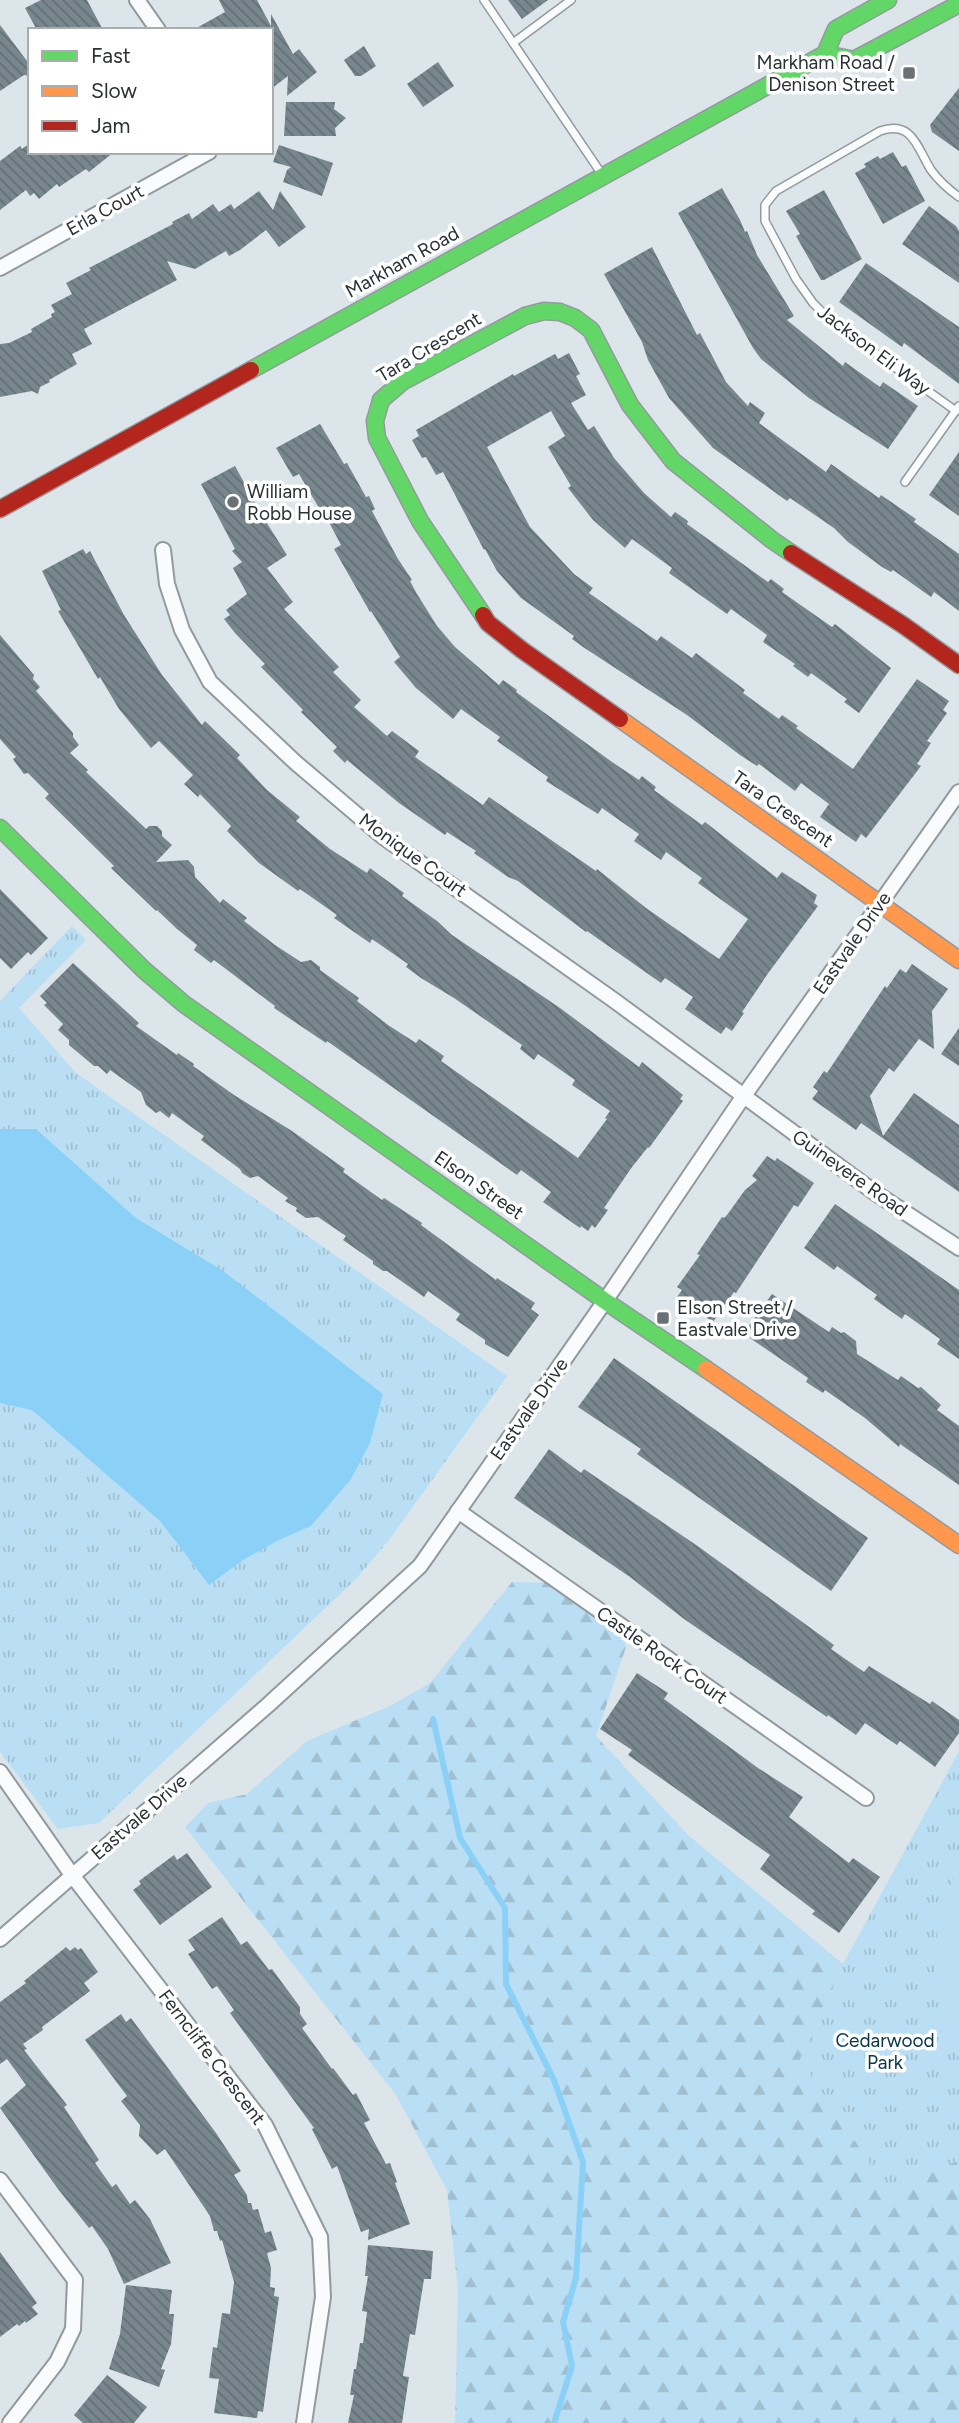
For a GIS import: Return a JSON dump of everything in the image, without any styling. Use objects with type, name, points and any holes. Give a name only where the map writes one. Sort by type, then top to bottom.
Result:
[{"type":"street","points":[[136,0],[157,28]]},
{"type":"street","name":"Markham Road","points":[[0,509],[825,54],[836,29],[888,0]]},
{"type":"street","points":[[825,54],[855,60],[956,5]]},
{"type":"street","name":"Erla Court","points":[[0,268],[205,154]]},
{"type":"street","name":"Tara Crescent","points":[[880,903],[522,650],[488,623],[419,521],[377,438],[375,421],[381,400],[402,382],[525,316],[543,309],[561,311],[581,321],[591,330],[630,405],[673,461],[772,540],[903,625],[959,665]]},
{"type":"street","name":"Monique Court","points":[[163,550],[167,584],[182,630],[210,682],[382,836],[615,1001],[743,1097]]},
{"type":"street","name":"Eastvale Drive","points":[[0,1939],[268,1704],[420,1566],[743,1097],[959,792]]},
{"type":"street","name":"Elson Street","points":[[2,834],[144,970],[184,1004],[605,1301],[959,1545]]},
{"type":"street","points":[[880,903],[959,960]]},
{"type":"street","name":"Guinevere Road","points":[[743,1097],[874,1192],[959,1248]]},
{"type":"street","name":"Castle Rock Court","points":[[458,1511],[866,1798]]},
{"type":"street","name":"Ferncliffe Crescent","points":[[0,1772],[72,1875],[265,2125],[320,2237],[323,2297],[304,2423]]},
{"type":"street","points":[[0,2180],[75,2280],[73,2329],[57,2362],[10,2423]]},
{"type":"lane","points":[[484,0],[603,175]]},
{"type":"lane","points":[[513,43],[571,0]]},
{"type":"lane","name":"Jackson Eli Way","points":[[957,409],[823,314],[796,279],[766,223],[764,212],[768,199],[776,191],[880,131],[890,129],[902,130],[912,137],[935,176],[959,197]]},
{"type":"lane","points":[[905,482],[957,409]]},
{"type":"green space","points":[[72,926],[86,940],[19,1008],[76,1073],[507,1376],[389,1540],[357,1578],[99,1823],[58,1829],[0,1752],[0,1001]]},
{"type":"green space","points":[[512,1582],[566,1583],[616,1613],[626,1647],[596,1736],[688,1835],[843,1964],[801,2059],[888,2190],[959,2160],[959,2423],[455,2423],[458,2291],[447,2190],[396,2095],[185,1827],[208,1803],[247,1794],[307,1741],[392,1705],[430,1683]]},
{"type":"green space","name":"Cedarwood Park","points":[[959,1751],[959,2160],[888,2190],[800,2059],[843,1964]]},
{"type":"green space","points":[[959,1867],[959,2058],[940,2011],[935,1962],[941,1914]]},
{"type":"water","points":[[0,1129],[36,1129],[136,1218],[223,1271],[383,1394],[370,1443],[351,1479],[311,1526],[243,1560],[209,1585],[160,1521],[32,1410],[0,1403]]},
{"type":"building","points":[[41,0],[87,0],[102,28],[36,28],[25,8]]},
{"type":"building","points":[[219,0],[257,0],[271,26],[271,14],[293,54],[299,49],[317,72],[287,96],[288,76],[273,87],[273,28],[197,28],[225,12]]},
{"type":"building","points":[[508,0],[548,0],[522,19]]},
{"type":"building","points":[[0,25],[28,62],[28,76],[24,75],[0,91]]},
{"type":"building","points":[[364,46],[376,66],[361,76],[355,76],[344,60]]},
{"type":"building","points":[[438,62],[454,86],[423,107],[407,84]]},
{"type":"building","points":[[959,88],[959,151],[932,132],[930,125]]},
{"type":"building","points":[[286,102],[335,102],[334,109],[346,118],[335,128],[336,136],[284,136]]},
{"type":"building","points":[[28,144],[28,154],[112,154],[89,172],[86,169],[59,187],[57,184],[39,199],[34,193],[30,196],[26,190],[0,210],[0,161],[20,146],[22,149]]},
{"type":"building","points":[[279,145],[333,163],[322,196],[283,182],[287,170],[291,167],[273,162]]},
{"type":"building","points":[[893,152],[902,167],[906,165],[925,201],[883,224],[855,173],[878,156],[880,159]]},
{"type":"building","points":[[722,188],[745,232],[747,231],[757,255],[794,316],[787,320],[843,366],[845,362],[880,387],[883,382],[918,406],[888,449],[809,398],[761,359],[753,348],[678,213]]},
{"type":"building","points":[[824,190],[862,259],[821,280],[796,236],[800,234],[786,211]]},
{"type":"building","points":[[259,191],[273,210],[280,191],[306,227],[279,247],[266,230],[240,250],[229,256],[226,251],[195,269],[167,261],[177,280],[84,329],[92,344],[72,354],[77,364],[49,380],[50,382],[40,387],[38,394],[32,391],[0,397],[0,344],[9,343],[32,332],[31,329],[52,317],[51,314],[55,312],[51,305],[72,294],[66,283],[189,213],[192,219],[213,204],[219,212],[231,204],[234,209]]},
{"type":"building","points":[[929,206],[959,231],[959,283],[902,244]]},
{"type":"building","points":[[652,247],[697,335],[700,333],[726,382],[748,406],[750,402],[765,413],[759,423],[826,472],[831,464],[879,498],[881,495],[959,554],[959,611],[934,592],[931,597],[893,570],[891,572],[882,567],[834,528],[790,498],[787,501],[713,448],[669,398],[604,274]]},
{"type":"building","points":[[866,263],[959,327],[959,384],[904,343],[902,347],[839,302]]},
{"type":"building","points":[[569,353],[580,374],[576,376],[586,395],[571,403],[588,430],[594,426],[614,458],[644,493],[671,517],[675,512],[688,521],[687,524],[768,582],[771,579],[784,589],[782,592],[832,627],[835,624],[891,668],[859,713],[844,702],[847,699],[811,673],[808,677],[793,666],[795,664],[763,642],[767,635],[731,609],[727,614],[669,573],[672,568],[632,539],[625,548],[593,520],[568,488],[571,486],[548,447],[565,436],[551,411],[487,447],[530,527],[574,574],[593,588],[589,593],[657,641],[661,636],[692,658],[696,653],[745,690],[743,693],[779,719],[782,715],[798,726],[796,728],[853,769],[917,679],[949,701],[943,710],[947,713],[927,741],[931,743],[917,764],[921,766],[866,838],[861,834],[856,842],[820,817],[829,804],[801,783],[795,791],[759,764],[757,766],[740,755],[687,715],[583,647],[572,639],[574,636],[521,598],[497,571],[484,550],[443,472],[436,475],[426,457],[422,458],[412,440],[419,436],[416,430],[513,374],[514,376],[555,354],[558,359]]},
{"type":"building","points":[[320,424],[366,497],[369,496],[375,509],[372,511],[412,580],[410,581],[417,594],[437,626],[455,647],[499,685],[503,680],[612,762],[639,780],[642,776],[656,787],[654,790],[702,825],[705,822],[777,878],[782,872],[817,895],[814,903],[818,906],[769,972],[732,1031],[726,1027],[721,1034],[685,1009],[693,997],[665,978],[661,983],[518,881],[474,853],[476,851],[447,832],[445,835],[399,803],[347,760],[345,763],[333,751],[337,747],[261,667],[265,664],[224,619],[230,615],[226,610],[247,594],[233,568],[242,562],[232,551],[235,549],[201,484],[235,466],[287,555],[267,568],[293,602],[284,609],[339,667],[333,672],[361,700],[354,707],[387,736],[392,731],[419,751],[415,757],[483,805],[489,797],[596,871],[597,869],[646,908],[719,959],[748,919],[698,883],[702,878],[666,852],[661,860],[634,841],[639,834],[602,808],[598,814],[546,781],[548,777],[497,741],[500,737],[461,709],[453,719],[416,688],[394,662],[400,657],[370,612],[334,549],[341,545],[321,507],[319,508],[299,474],[293,477],[276,448]]},
{"type":"building","points":[[959,452],[959,516],[929,495]]},
{"type":"building","points":[[83,549],[86,554],[90,551],[124,615],[162,675],[202,725],[205,721],[240,755],[237,758],[267,790],[300,817],[296,821],[330,849],[367,873],[370,868],[404,893],[402,896],[452,935],[560,1008],[639,1067],[642,1062],[683,1095],[680,1099],[683,1101],[604,1208],[608,1210],[595,1228],[592,1225],[588,1231],[581,1226],[580,1228],[543,1202],[551,1192],[521,1170],[517,1175],[327,1041],[326,1043],[274,1008],[275,1006],[214,960],[211,963],[194,950],[197,945],[111,868],[114,866],[45,798],[49,794],[28,773],[24,774],[13,759],[16,757],[0,739],[0,635],[34,675],[33,679],[40,687],[36,691],[73,733],[79,745],[70,753],[88,770],[86,772],[146,829],[149,826],[157,826],[162,831],[162,836],[172,845],[156,862],[188,860],[194,867],[195,877],[220,903],[223,899],[247,918],[244,921],[301,962],[311,960],[388,1025],[416,1043],[419,1039],[444,1056],[441,1061],[578,1158],[607,1119],[605,1118],[610,1111],[572,1085],[575,1080],[538,1054],[534,1060],[520,1049],[522,1045],[421,978],[406,967],[408,964],[372,939],[370,943],[334,918],[337,915],[259,863],[227,831],[231,826],[200,794],[198,797],[184,784],[193,775],[159,741],[151,748],[119,709],[58,611],[61,610],[42,571]]},
{"type":"building","points":[[0,889],[48,938],[31,955],[28,952],[11,969],[0,958]]},
{"type":"building","points":[[73,963],[139,1023],[136,1026],[194,1064],[193,1066],[234,1095],[292,1131],[345,1169],[343,1172],[382,1200],[384,1198],[422,1223],[421,1225],[496,1280],[497,1278],[535,1303],[531,1309],[539,1315],[508,1357],[485,1344],[485,1340],[456,1320],[460,1314],[428,1291],[424,1297],[387,1271],[383,1271],[343,1240],[346,1236],[318,1217],[306,1218],[296,1211],[297,1208],[285,1201],[288,1198],[258,1176],[250,1178],[242,1173],[201,1140],[204,1136],[172,1113],[169,1118],[160,1111],[156,1113],[146,1105],[141,1092],[110,1070],[107,1074],[94,1066],[69,1045],[69,1040],[58,1030],[63,1024],[44,1005],[47,1003],[40,996]]},
{"type":"building","points":[[912,964],[948,989],[932,1011],[934,1049],[919,1039],[894,1072],[889,1068],[870,1096],[883,1136],[914,1093],[959,1125],[959,1192],[861,1123],[856,1130],[812,1099],[818,1091],[813,1087],[824,1071],[827,1073],[885,986],[887,988],[900,969],[906,973]]},
{"type":"building","points":[[959,1028],[959,1066],[941,1054]]},
{"type":"building","points":[[767,1156],[775,1161],[777,1158],[814,1183],[798,1207],[794,1205],[736,1293],[734,1292],[713,1322],[677,1297],[682,1290],[677,1287],[722,1217],[727,1215],[745,1190],[757,1180],[752,1176]]},
{"type":"building","points":[[835,1204],[959,1290],[959,1359],[937,1344],[940,1339],[905,1314],[902,1319],[874,1299],[877,1295],[837,1266],[834,1270],[804,1248]]},
{"type":"building","points":[[772,1294],[829,1332],[832,1327],[844,1332],[856,1341],[857,1354],[898,1380],[901,1376],[918,1388],[921,1387],[941,1405],[937,1410],[959,1426],[959,1485],[900,1444],[899,1447],[865,1418],[825,1390],[823,1393],[806,1382],[808,1378],[750,1338],[753,1335],[746,1330]]},
{"type":"building","points":[[614,1358],[868,1538],[831,1591],[637,1454],[641,1449],[578,1407]]},
{"type":"building","points":[[549,1449],[581,1473],[584,1469],[699,1547],[834,1645],[831,1649],[864,1672],[869,1666],[930,1704],[932,1701],[959,1720],[959,1733],[935,1767],[900,1741],[897,1745],[865,1723],[856,1735],[828,1715],[827,1717],[514,1498]]},
{"type":"building","points":[[637,1673],[668,1693],[664,1699],[758,1768],[803,1797],[789,1817],[849,1863],[853,1858],[880,1877],[839,1933],[812,1914],[815,1911],[760,1869],[770,1855],[628,1755],[632,1750],[600,1729]]},
{"type":"building","points":[[187,1853],[212,1887],[160,1925],[133,1890],[141,1884],[139,1881],[174,1855],[177,1860]]},
{"type":"building","points":[[222,1917],[241,1945],[247,1941],[269,1970],[272,1969],[300,2007],[300,2014],[307,2024],[302,2028],[353,2095],[356,2093],[370,2120],[364,2123],[386,2164],[390,2163],[410,2224],[368,2240],[369,2229],[361,2232],[337,2166],[332,2169],[312,2129],[314,2128],[230,2013],[234,2010],[217,1986],[212,1989],[188,1954],[195,1950],[188,1940]]},
{"type":"building","points":[[66,1947],[70,1951],[75,1947],[78,1950],[81,1948],[98,1972],[84,1983],[90,1991],[42,2027],[43,2030],[23,2044],[27,2049],[24,2050],[67,2105],[64,2107],[99,2160],[95,2163],[112,2187],[116,2184],[130,2204],[135,2200],[150,2219],[171,2263],[124,2284],[108,2249],[92,2226],[89,2228],[58,2189],[0,2108],[26,2085],[7,2059],[0,2064],[0,2002]]},
{"type":"building","points":[[121,2014],[126,2022],[131,2018],[216,2133],[241,2171],[234,2175],[247,2195],[248,2203],[251,2203],[253,2210],[258,2209],[265,2233],[271,2231],[277,2250],[267,2253],[271,2268],[270,2287],[275,2288],[274,2296],[279,2297],[263,2412],[258,2411],[257,2418],[214,2413],[219,2379],[209,2378],[213,2347],[217,2348],[222,2313],[230,2314],[234,2282],[222,2240],[220,2241],[217,2231],[214,2231],[210,2216],[165,2149],[157,2155],[139,2136],[140,2125],[121,2101],[127,2096],[85,2040]]},
{"type":"building","points":[[368,2245],[433,2251],[431,2279],[424,2279],[415,2335],[410,2334],[403,2376],[409,2377],[402,2423],[348,2423],[354,2395],[350,2395],[354,2369],[360,2343],[363,2343],[367,2312],[362,2311],[368,2276],[365,2276]]},
{"type":"building","points":[[0,2252],[37,2303],[32,2307],[38,2314],[26,2323],[25,2321],[19,2326],[17,2324],[0,2337]]},
{"type":"building","points":[[126,2285],[172,2290],[169,2314],[174,2314],[171,2344],[161,2369],[165,2370],[159,2387],[109,2369],[120,2334]]},
{"type":"building","points":[[107,2375],[147,2407],[134,2423],[83,2423],[74,2415]]},
{"type":"waterway","points":[[433,1719],[460,1838],[505,1908],[506,1984],[554,2080],[583,2162],[576,2278],[563,2322],[572,2366],[554,2423]]},
{"type":"traffic: fast","points":[[251,370],[825,54],[836,29],[888,0]]},
{"type":"traffic: fast","points":[[825,54],[854,60],[959,4]]},
{"type":"traffic: fast","points":[[483,615],[420,521],[377,438],[375,421],[381,400],[402,382],[525,316],[544,311],[560,312],[575,318],[591,330],[630,405],[673,461],[791,553]]},
{"type":"traffic: fast","points":[[0,828],[144,970],[184,1004],[605,1301],[706,1369]]},
{"type":"traffic: slow","points":[[620,719],[959,960]]},
{"type":"traffic: slow","points":[[706,1369],[959,1545]]},
{"type":"traffic: jam","points":[[0,509],[251,370]]},
{"type":"traffic: jam","points":[[791,553],[903,625],[959,665]]},
{"type":"traffic: jam","points":[[483,615],[488,623],[522,650],[620,719]]},
{"type":"place","name":"Markham Road / Denison Street","points":[[909,73]]},
{"type":"place","name":"William Robb House","points":[[233,502]]},
{"type":"place","name":"Elson Street / Eastvale Drive","points":[[663,1318]]}]
